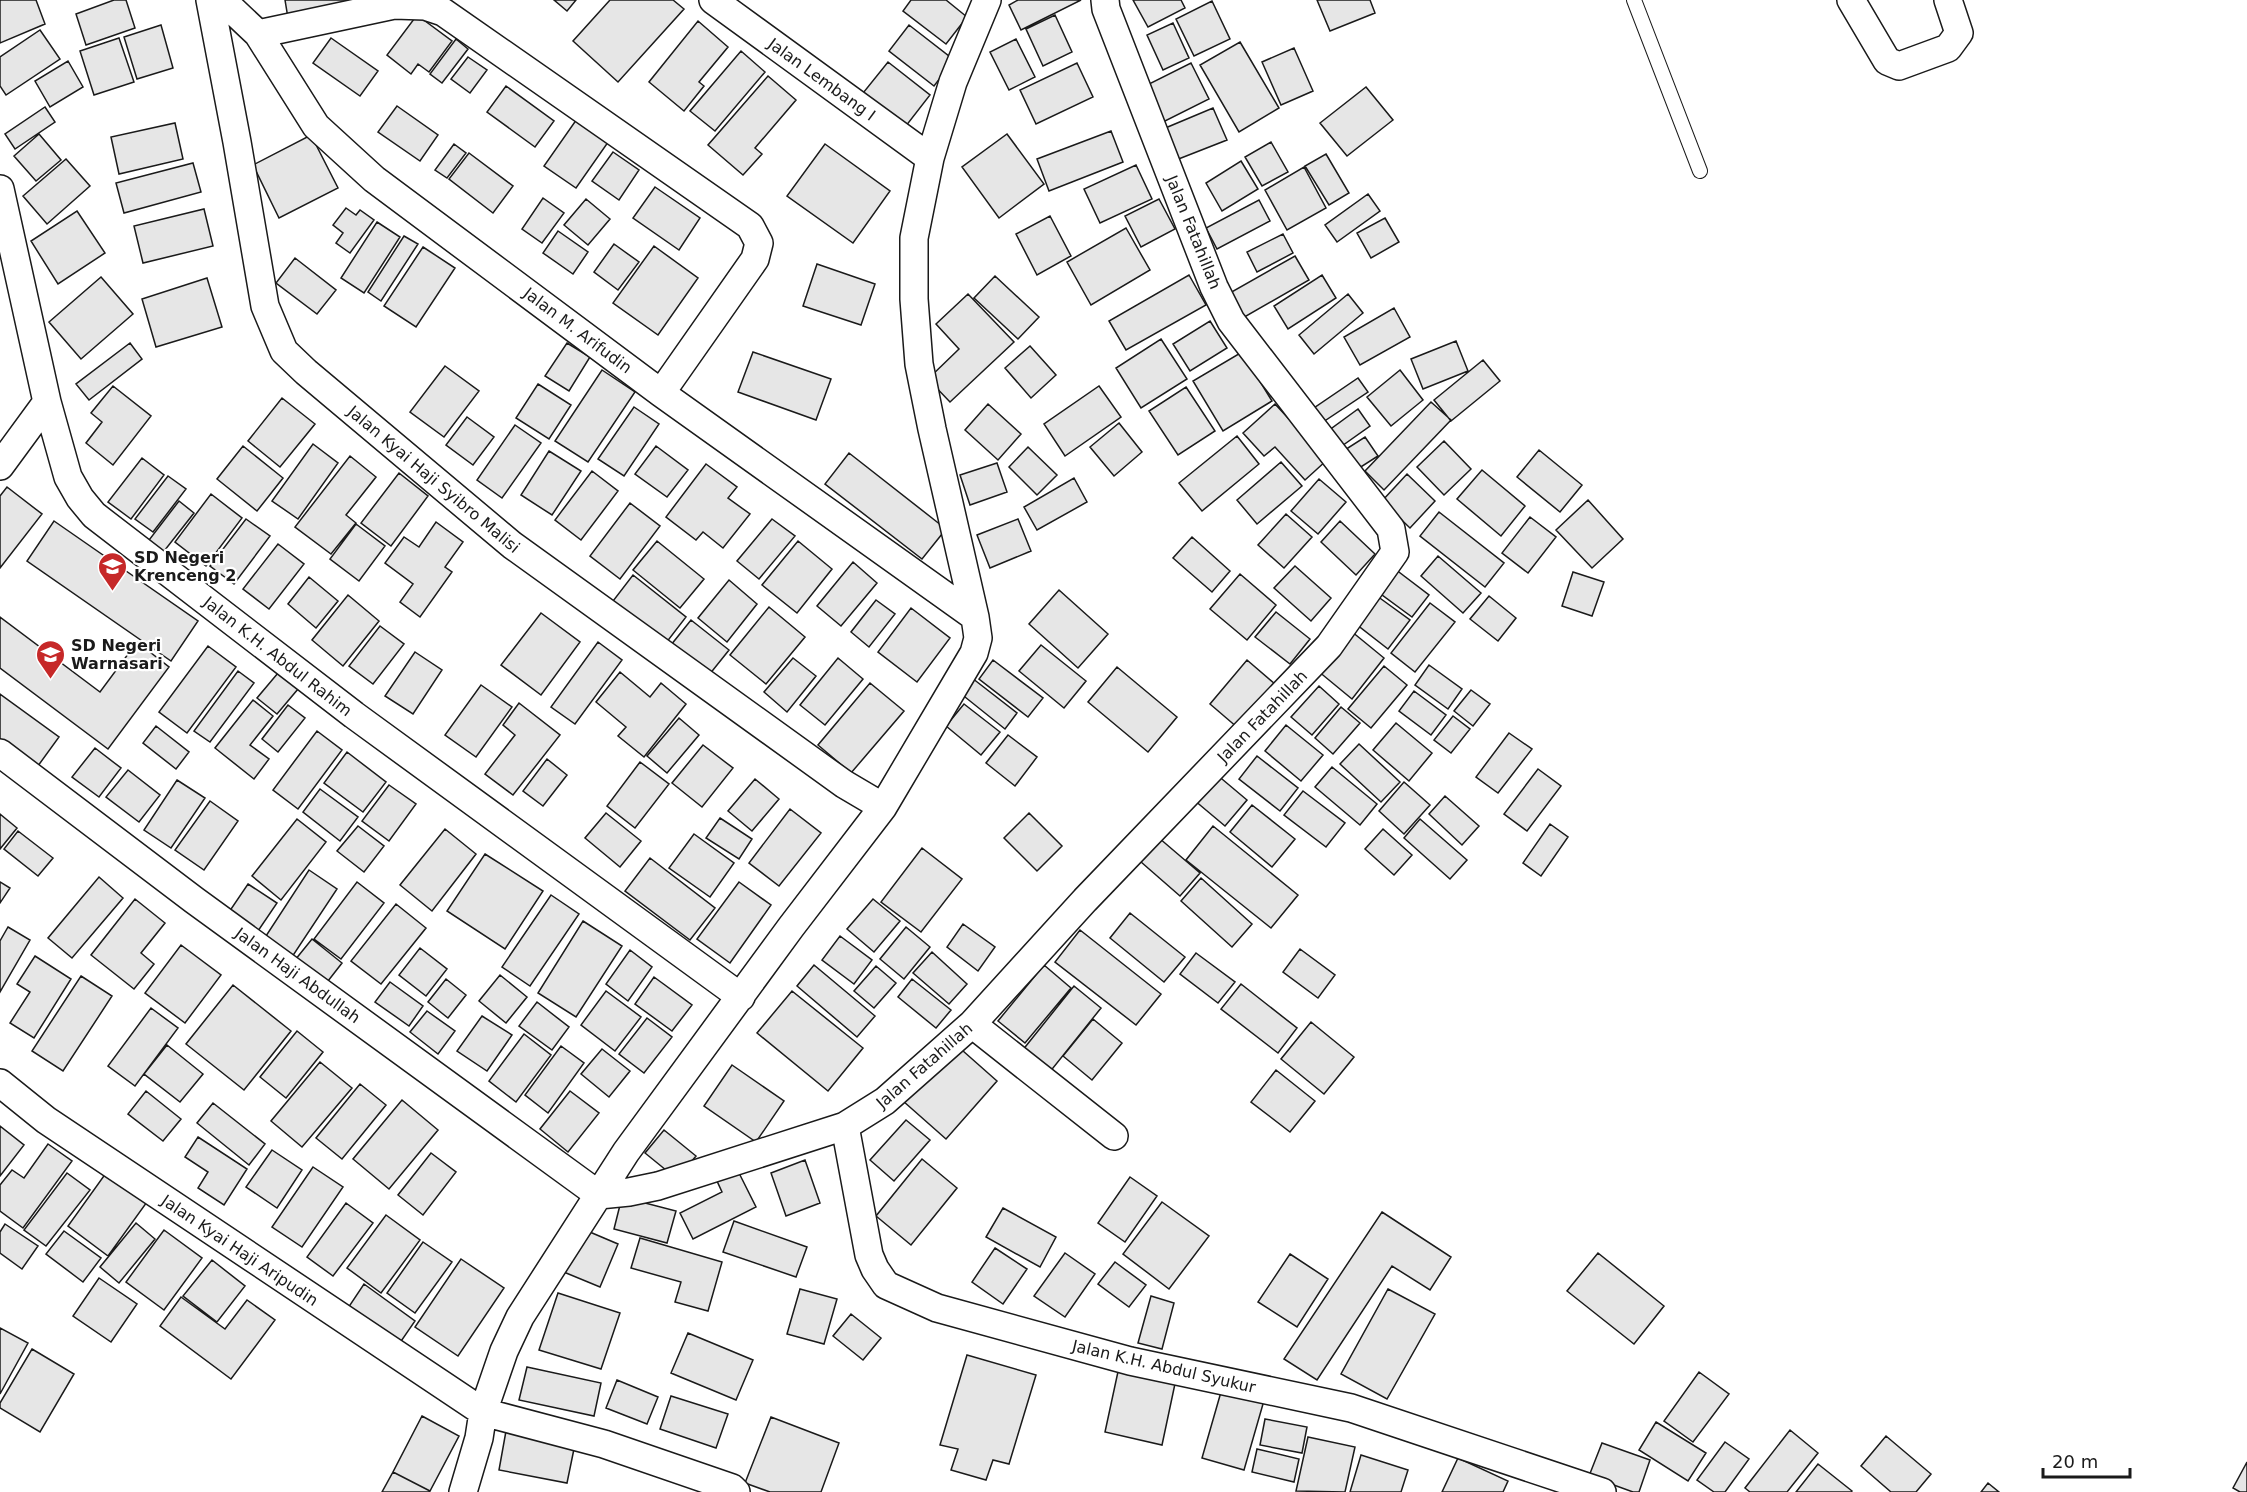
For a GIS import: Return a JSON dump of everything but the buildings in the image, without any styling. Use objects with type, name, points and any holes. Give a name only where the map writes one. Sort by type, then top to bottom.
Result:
[{"type":"street","name":"Jalan Kyai Haji Syibro Malisi","points":[[210,0],[265,306],[284,351],[512,545],[844,784],[883,807]]},
{"type":"street","name":"Jalan M. Arifudin","points":[[222,0],[258,34],[316,126],[374,179],[661,393],[975,617]]},
{"type":"street","name":"Jalan Lembang I","points":[[713,0],[930,158]]},
{"type":"street","points":[[463,1492],[480,1438],[483,1412],[504,1351],[520,1317],[626,1152],[790,927],[883,807],[974,653],[978,638],[975,617],[919,364],[914,299],[914,238],[930,158],[953,82],[987,0]]},
{"type":"street","name":"Jalan Fatahillah","points":[[599,1195],[658,1186],[845,1126],[885,1101],[972,1024],[1093,891],[1329,646],[1395,552],[1391,529],[1231,321],[1210,276],[1106,9],[1105,0]]},
{"type":"street","points":[[1851,0],[1887,61],[1899,66],[1948,48],[1959,33],[1948,0]]},
{"type":"street","points":[[258,34],[394,5],[425,6],[443,12],[750,226],[759,243],[756,259],[661,393]]},
{"type":"street","name":"Jalan K.H. Abdul Rahim","points":[[0,189],[47,402],[68,477],[80,498],[94,515],[354,715],[741,997]]},
{"type":"street","points":[[0,466],[47,402]]},
{"type":"street","name":"Jalan Haji Abdullah","points":[[0,753],[194,900],[599,1195]]},
{"type":"street","points":[[972,1024],[1114,1136]]},
{"type":"street","name":"Jalan Kyai Haji Aripudin","points":[[0,1083],[46,1120],[483,1412],[604,1444],[732,1488],[736,1492]]},
{"type":"street","name":"Jalan K.H. Abdul Syukur","points":[[845,1126],[869,1255],[886,1285],[938,1308],[1130,1361],[1351,1408],[1602,1492]]},
{"type":"lane","points":[[1634,0],[1700,171]]},
{"type":"place","name":"SD Negeri Krenceng 2","points":[[113,592]]},
{"type":"place","name":"SD Negeri Warnasari","points":[[50,680]]}]
